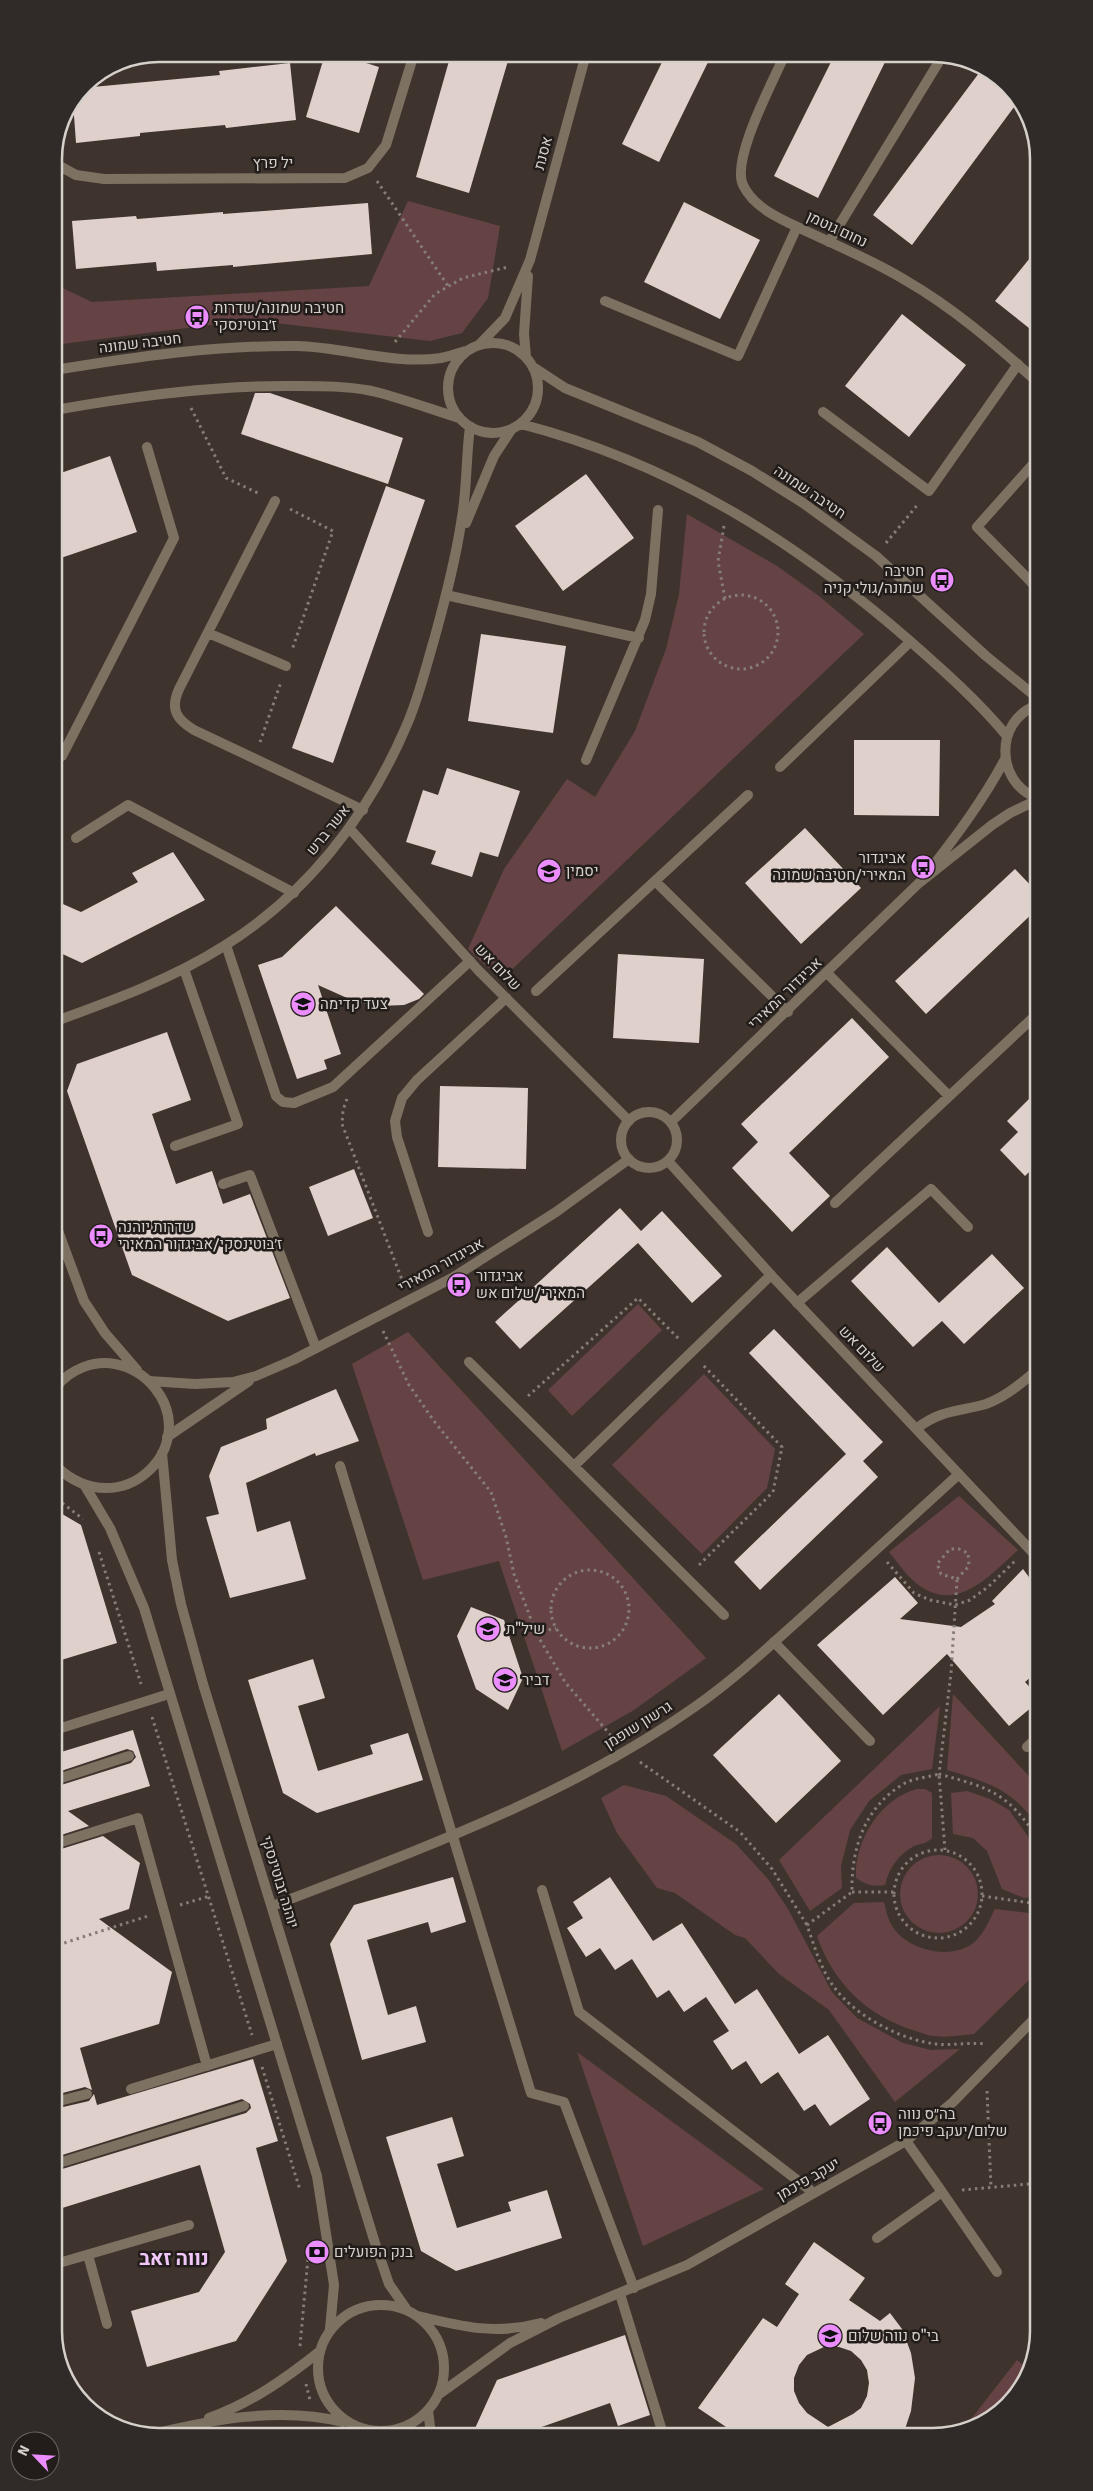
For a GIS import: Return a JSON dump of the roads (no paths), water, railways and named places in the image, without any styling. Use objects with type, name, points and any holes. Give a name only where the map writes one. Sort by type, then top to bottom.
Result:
[{"type":"street","name":"יל פרץ","points":[[63,168],[76,175],[104,179],[345,178],[368,168],[386,144],[411,63]]},
{"type":"street","name":"אסנת","points":[[526,357],[524,334],[525,296],[530,260],[584,63]]},
{"type":"street","name":"נחום גוטמן","points":[[781,63],[746,144],[740,165],[743,185],[753,198],[774,216],[906,280],[970,325],[1030,375]]},
{"type":"street","points":[[830,242],[938,63]]},
{"type":"street","points":[[605,301],[738,356],[796,227]]},
{"type":"street","name":"אסנת","points":[[479,345],[505,318],[530,260]]},
{"type":"street","points":[[504,344],[526,357],[538,379],[538,391],[530,415],[511,430],[490,434],[470,427],[459,418],[452,408],[448,383],[451,371],[467,351],[479,345],[504,344]]},
{"type":"street","name":"חטיבה שמונה","points":[[63,369],[118,360],[255,346],[324,347],[383,356],[441,358],[467,351]]},
{"type":"street","points":[[823,412],[929,491],[1018,364]]},
{"type":"street","name":"חטיבה שמונה","points":[[533,367],[565,388],[698,442],[752,471],[803,504],[876,556],[986,656],[1030,692]]},
{"type":"street","points":[[63,409],[123,398],[256,385],[321,386],[371,391],[459,418]]},
{"type":"street","points":[[521,424],[554,432],[680,481],[730,509],[778,540],[835,581],[910,642],[971,696],[1007,736]]},
{"type":"street","name":"אשר ברש","points":[[63,1019],[162,980],[226,945],[294,893],[350,829],[382,776],[406,728],[420,690],[457,547],[463,515],[470,427]]},
{"type":"street","name":"אשר ברש","points":[[457,547],[473,501],[494,456],[511,430]]},
{"type":"street","points":[[63,755],[174,538],[147,447]]},
{"type":"street","points":[[1030,467],[977,527],[1030,581]]},
{"type":"street","points":[[275,501],[176,696],[175,711],[177,717],[188,726],[363,810]]},
{"type":"street","points":[[586,760],[638,638],[651,594],[658,510]]},
{"type":"street","points":[[446,595],[638,638]]},
{"type":"street","points":[[208,633],[286,666]]},
{"type":"street","points":[[780,767],[910,642]]},
{"type":"street","points":[[1030,709],[1021,715],[1012,725],[1007,736],[1005,759],[1013,780],[1030,794]]},
{"type":"street","name":"אביגדור המאירי","points":[[919,883],[968,821],[1005,759]]},
{"type":"street","points":[[536,991],[748,795]]},
{"type":"street","name":"אביגדור המאירי","points":[[671,1122],[788,1012],[919,883],[992,825],[1030,804]]},
{"type":"street","points":[[76,838],[128,805],[294,893]]},
{"type":"street","name":"שלום אש","points":[[350,829],[506,998],[629,1121]]},
{"type":"street","points":[[654,881],[788,1012]]},
{"type":"street","points":[[226,945],[276,1096],[283,1102],[294,1103],[333,1087],[470,960]]},
{"type":"street","points":[[175,1146],[238,1124],[184,969]]},
{"type":"street","points":[[828,973],[949,1096]]},
{"type":"street","points":[[428,1232],[397,1137],[395,1121],[398,1106],[417,1080],[506,998]]},
{"type":"street","name":"אשר ברש","points":[[63,1015],[79,1013]]},
{"type":"street","points":[[835,1203],[1030,1021]]},
{"type":"street","points":[[650,1112],[658,1114],[671,1122],[677,1142],[673,1155],[668,1161],[648,1168],[640,1167],[629,1159],[624,1152],[622,1136],[629,1121],[635,1116],[650,1112]]},
{"type":"street","name":"אביגדור המאירי","points":[[167,1437],[256,1376],[316,1348],[452,1278],[556,1212],[629,1159]]},
{"type":"street","name":"שלום אש","points":[[668,1161],[797,1303],[917,1428],[1030,1550]]},
{"type":"street","points":[[223,1184],[250,1175],[316,1348]]},
{"type":"street","points":[[797,1303],[931,1189],[968,1227]]},
{"type":"street","points":[[62,1243],[84,1301],[105,1333],[159,1393],[165,1407],[168,1422],[167,1437],[162,1453],[152,1468],[138,1480],[121,1487],[104,1489],[85,1486],[62,1476]]},
{"type":"street","points":[[574,1466],[771,1275]]},
{"type":"street","points":[[469,1362],[724,1615]]},
{"type":"street","name":"אביגדור המאירי","points":[[62,1381],[72,1372],[89,1365],[107,1363],[125,1366],[145,1378],[212,1384],[233,1382],[256,1376]]},
{"type":"street","points":[[917,1428],[928,1420],[953,1410],[986,1404],[1013,1391],[1030,1376]]},
{"type":"street","name":"יוהנה זבוטינסקי","points":[[162,1453],[172,1560],[181,1604],[203,1684],[375,2243],[389,2284],[406,2310]]},
{"type":"street","points":[[340,1466],[531,2093],[564,2102],[634,2288]]},
{"type":"street","points":[[62,1472],[69,1478]]},
{"type":"street","name":"גרשון שופמן","points":[[272,1906],[453,1837],[550,1793],[625,1752],[697,1706],[774,1642],[959,1474]]},
{"type":"street","points":[[85,1486],[110,1528],[144,1608],[277,2044],[320,2192],[334,2285],[330,2330]]},
{"type":"street","points":[[774,1642],[870,1741]]},
{"type":"street","points":[[62,1728],[169,1694]]},
{"type":"street","points":[[1027,1747],[1030,1744]]},
{"type":"street","points":[[62,1777],[129,1756]]},
{"type":"street","points":[[62,1841],[138,1818],[206,2066]]},
{"type":"street","points":[[542,1890],[579,2012],[814,2193]]},
{"type":"street","name":"יעקב פיכמן","points":[[417,2315],[485,2330],[519,2329],[559,2318],[620,2294],[687,2264],[906,2141],[953,2102],[1030,2024]]},
{"type":"street","points":[[131,2090],[277,2044]]},
{"type":"street","points":[[62,2101],[87,2094]]},
{"type":"street","points":[[62,2162],[244,2106]]},
{"type":"street","points":[[906,2141],[997,2272]]},
{"type":"street","points":[[877,2238],[942,2192]]},
{"type":"street","points":[[62,2262],[189,2225]]},
{"type":"street","points":[[88,2254],[107,2324]]},
{"type":"street","points":[[620,2294],[661,2428]]},
{"type":"street","points":[[356,2428],[335,2414],[322,2392],[317,2368],[319,2352],[330,2330],[345,2315],[365,2306],[386,2304],[417,2315],[430,2328],[439,2343],[444,2360],[444,2378],[438,2395],[428,2410],[414,2422],[401,2428]]},
{"type":"street","name":"יעקב פיכמן","points":[[438,2395],[510,2344],[559,2318]]},
{"type":"street","points":[[190,2425],[218,2415],[258,2396],[284,2381],[319,2352]]},
{"type":"street","points":[[428,2410],[430,2428]]},
{"type":"street","points":[[177,2428],[255,2416],[314,2417],[348,2424]]},
{"type":"place","name":"חטיבה שמונה/שדרות ז׳בוטינסקי","points":[[197,317]]},
{"type":"place","name":"חטיבה שמונה/גולי קניה","points":[[942,580]]},
{"type":"place","name":"אביגדור המאירי/חטיבה שמונה","points":[[923,867]]},
{"type":"place","name":"יסמין","points":[[549,871]]},
{"type":"place","name":"צעד קדימה","points":[[303,1004]]},
{"type":"place","name":"שדרות יוהנה ז׳בוטינסקי/אביגדור המאירי","points":[[101,1236]]},
{"type":"place","name":"אביגדור המאירי/שלום אש","points":[[459,1285]]},
{"type":"place","name":"שיל\"ת","points":[[488,1629]]},
{"type":"place","name":"דביר","points":[[505,1680]]},
{"type":"place","name":"בה״ס נווה שלום/יעקב פיכמן","points":[[880,2123]]},
{"type":"place","name":"בנק הפועלים","points":[[317,2252]]},
{"type":"place","name":"בי\"ס נווה שלום","points":[[830,2336]]},
{"type":"district","name":"נווה זאב","points":[[174,2258]]}]
